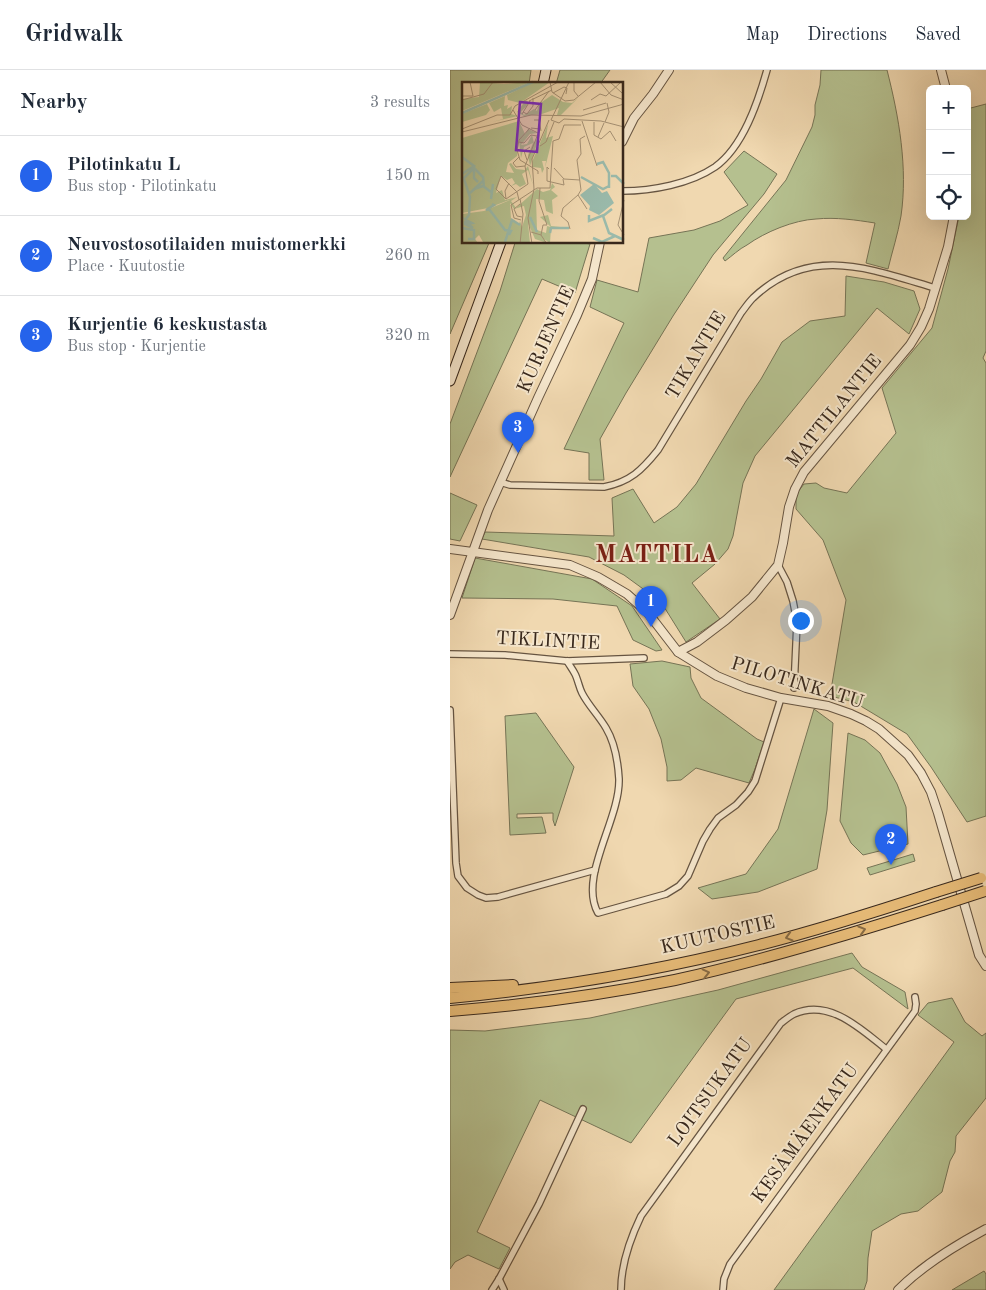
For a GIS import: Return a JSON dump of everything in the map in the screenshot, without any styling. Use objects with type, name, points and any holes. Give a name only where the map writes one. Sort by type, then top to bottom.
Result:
[{"type":"highway","name":"KUUTOSTIE","points":[[450,998],[530,990],[609,978],[675,965],[771,942],[838,923],[983,877]]},
{"type":"highway","name":"KUUTOSTIE","points":[[450,1011],[564,999],[624,990],[676,979],[782,954],[985,891]]},
{"type":"highway","points":[[450,988],[543,982],[675,965]]},
{"type":"highway","points":[[450,1017],[533,1009],[607,996],[676,979]]},
{"type":"main road","points":[[450,381],[500,244]]},
{"type":"street","points":[[624,138],[634,118],[654,94],[669,70]]},
{"type":"street","points":[[624,191],[660,188],[686,180],[715,167],[727,156],[751,117],[767,70]]},
{"type":"street","points":[[941,70],[945,85]]},
{"type":"street","name":"MATTILANTIE","points":[[678,652],[697,642],[726,620],[752,597],[778,565],[789,507],[795,489],[804,472],[910,344],[921,327],[948,247],[953,220]]},
{"type":"street","name":"KURJENTIE","points":[[450,615],[488,510],[592,279],[600,244]]},
{"type":"street","name":"TIKANTIE","points":[[500,482],[510,485],[604,487],[617,485],[632,477],[644,468],[658,450],[741,313],[753,299],[774,283],[794,272],[813,266],[835,264],[854,266],[935,288]]},
{"type":"street","name":"PILOTINKATU","points":[[450,549],[570,565],[598,577],[628,594],[648,613],[678,652],[717,676],[746,688],[781,698],[828,706],[851,714],[879,729],[908,755],[921,773],[930,792],[980,955],[986,966]]},
{"type":"street","points":[[778,565],[793,601],[797,622],[794,688]]},
{"type":"street","name":"TIKLINTIE","points":[[450,654],[505,655],[567,661],[644,658]]},
{"type":"street","points":[[567,661],[576,674],[582,693],[606,728],[613,742],[619,777],[617,799],[595,870],[594,906],[598,913],[666,894],[679,886],[688,876],[710,829],[718,818],[736,805],[755,781],[781,698]]},
{"type":"street","points":[[450,710],[456,863],[458,876],[467,888],[486,898],[498,897],[595,870]]},
{"type":"street","name":"KESÄMÄENKATU","points":[[723,1290],[724,1278],[730,1264],[915,1011],[915,997]]},
{"type":"street","name":"LOITSUKATU","points":[[621,1290],[621,1276],[625,1258],[641,1216],[782,1023],[794,1014],[809,1010],[823,1010],[843,1017],[886,1049]]},
{"type":"street","points":[[492,1290],[500,1279],[539,1204],[583,1109]]},
{"type":"street","points":[[898,1290],[920,1270],[986,1229]]},
{"type":"street","points":[[500,1279],[504,1290]]},
{"type":"green space","points":[[450,70],[531,70],[529,82],[462,82],[462,244],[489,244],[450,334]]},
{"type":"green space","points":[[560,70],[610,70],[601,82],[557,82]]},
{"type":"green space","points":[[821,70],[887,70],[899,124],[903,161],[901,216],[888,269],[866,263],[875,223],[823,218],[798,222],[771,231],[741,248],[725,261],[723,258],[786,180],[812,127]]},
{"type":"green space","points":[[986,104],[986,351],[983,358],[986,363],[986,816],[967,822],[907,734],[854,702],[830,696],[846,600],[823,540],[796,509],[796,494],[804,484],[816,483],[824,488],[847,493],[896,433],[882,388],[932,328],[948,269],[958,220],[971,220],[971,108]]},
{"type":"green space","points":[[744,151],[777,174],[764,194],[713,255],[673,316],[600,439],[604,480],[589,480],[589,453],[564,449],[624,323],[590,307],[597,280],[638,292],[649,238],[694,230],[720,221],[748,205],[724,172]]},
{"type":"green space","points":[[515,244],[590,244],[575,293],[542,279],[450,477],[450,424],[500,291]]},
{"type":"green space","points":[[846,276],[884,282],[914,291],[920,309],[909,334],[877,308],[755,456],[743,483],[733,536],[728,549],[715,564],[692,583],[720,619],[686,642],[661,602],[624,575],[589,557],[482,539],[485,532],[614,536],[612,498],[633,489],[654,523],[677,507],[696,484],[782,342],[810,321],[845,316]]},
{"type":"green space","points":[[450,493],[477,505],[460,541],[450,539]]},
{"type":"green space","points":[[475,558],[592,579],[632,606],[662,650],[656,651],[633,640],[617,606],[553,599],[462,598]]},
{"type":"green space","points":[[662,661],[690,667],[691,678],[701,698],[757,739],[764,742],[749,783],[696,768],[681,780],[667,781],[667,767],[661,739],[649,709],[633,686],[630,664]]},
{"type":"green space","points":[[814,709],[833,723],[827,810],[817,869],[758,892],[712,899],[698,888],[746,874],[778,829]]},
{"type":"green space","points":[[536,713],[574,767],[555,826],[553,813],[517,814],[517,818],[542,817],[546,833],[510,835],[505,716]]},
{"type":"green space","points":[[848,733],[865,740],[880,753],[897,784],[906,807],[908,844],[863,855],[851,843],[840,821]]},
{"type":"green space","points":[[913,854],[915,861],[870,875],[867,868]]},
{"type":"green space","points":[[852,953],[862,967],[905,992],[908,1009],[853,968],[736,999],[631,1143],[540,1100],[477,1232],[510,1248],[499,1269],[468,1255],[455,1262],[450,1269],[450,1030],[485,1031],[590,1018],[718,990]]},
{"type":"green space","points":[[952,998],[965,1022],[982,1036],[986,1033],[986,1098],[956,1136],[955,1152],[950,1161],[942,1192],[918,1211],[901,1214],[872,1231],[867,1281],[864,1290],[774,1290],[954,1042],[918,1015],[928,1003]]},
{"type":"green space","points":[[984,1271],[986,1274],[986,1290],[952,1290]]},
{"type":"place","name":"Kurjentie 6 keskustasta","points":[[518,453]]},
{"type":"place","name":"Pilotinkatu L","points":[[651,627]]},
{"type":"place","name":"Neuvostosotilaiden muistomerkki","points":[[891,865]]},
{"type":"district","name":"MATTILA","points":[[657,556]]}]
